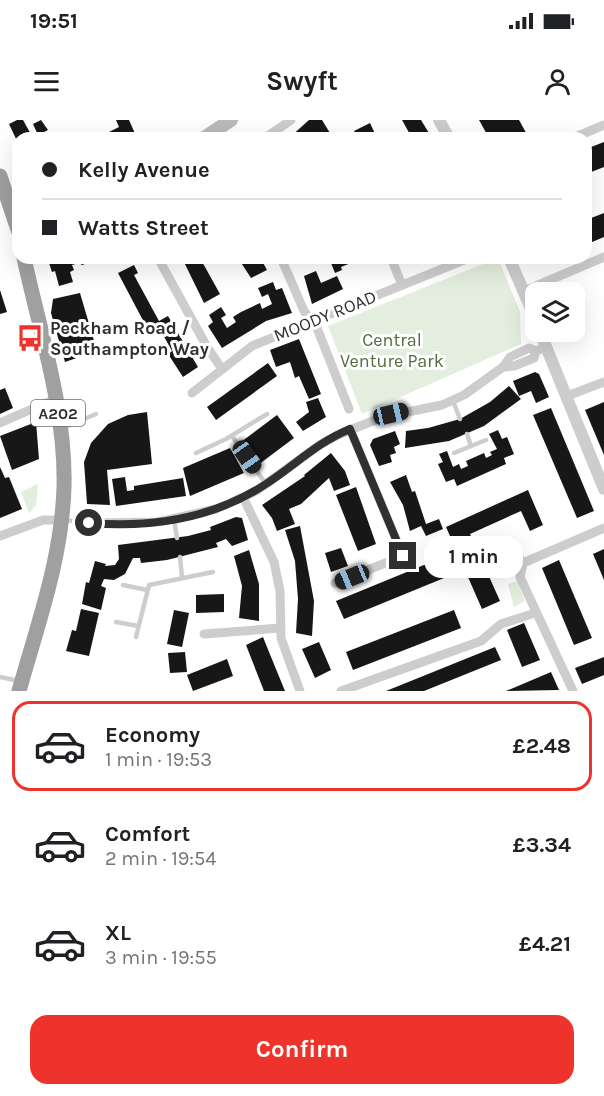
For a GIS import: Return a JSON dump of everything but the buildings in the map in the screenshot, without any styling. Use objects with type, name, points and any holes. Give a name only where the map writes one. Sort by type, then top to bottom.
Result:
[{"type":"highway","points":[[0,176],[12,211]]},
{"type":"highway","name":"A202","points":[[20,686],[49,593],[64,484],[61,429],[25,264]]},
{"type":"main road","points":[[215,132],[231,120]]},
{"type":"street","points":[[274,132],[291,120]]},
{"type":"street","points":[[587,132],[604,125]]},
{"type":"street","points":[[161,264],[207,347],[222,369]]},
{"type":"street","points":[[284,264],[304,311],[312,321],[349,409]]},
{"type":"street","points":[[393,264],[402,285]]},
{"type":"street","name":"MOODY ROAD","points":[[192,393],[252,346],[454,264]]},
{"type":"street","points":[[513,264],[524,291],[588,264]]},
{"type":"street","points":[[541,342],[541,349],[567,396],[604,489]]},
{"type":"street","points":[[95,523],[128,524],[174,520],[216,509],[266,484],[321,444],[350,429],[391,414],[430,408],[453,400],[474,389],[503,367],[514,366],[534,358],[541,349]]},
{"type":"street","points":[[567,396],[604,382]]},
{"type":"street","points":[[0,423],[55,399]]},
{"type":"street","points":[[335,584],[403,556],[350,429]]},
{"type":"street","points":[[243,497],[277,572],[280,591],[279,628],[300,691]]},
{"type":"street","points":[[0,536],[43,520],[60,520]]},
{"type":"street","points":[[523,563],[604,528]]},
{"type":"street","points":[[494,550],[510,546],[523,563],[520,578],[573,691]]},
{"type":"street","points":[[341,691],[481,640],[501,624],[535,613]]},
{"type":"street","points":[[204,634],[279,628]]},
{"type":"lane","points":[[453,400],[460,419]]},
{"type":"lane","points":[[61,429],[96,414]]},
{"type":"lane","points":[[196,453],[232,436],[267,414]]},
{"type":"lane","points":[[467,434],[471,446]]},
{"type":"lane","points":[[232,436],[266,484]]},
{"type":"lane","points":[[454,453],[486,440]]},
{"type":"lane","points":[[60,520],[95,523]]},
{"type":"lane","points":[[174,520],[177,538]]},
{"type":"lane","points":[[180,557],[183,577]]},
{"type":"lane","points":[[136,637],[149,585],[213,572]]},
{"type":"lane","points":[[123,585],[147,590]]},
{"type":"lane","points":[[116,622],[138,626]]},
{"type":"lane","points":[[0,677],[20,686]]},
{"type":"green space","name":"Central Venture Park","points":[[483,264],[500,264],[520,312],[521,344],[362,414],[328,326]]},
{"type":"green space","points":[[38,484],[36,505],[29,513],[21,492]]},
{"type":"green space","points":[[517,581],[525,601],[514,607],[508,584]]},
{"type":"place","name":"Peckham Road / Southampton Way","points":[[30,338]]},
{"type":"route","points":[[89,523],[158,522],[216,509],[256,491],[310,451],[350,429],[403,556]]}]
